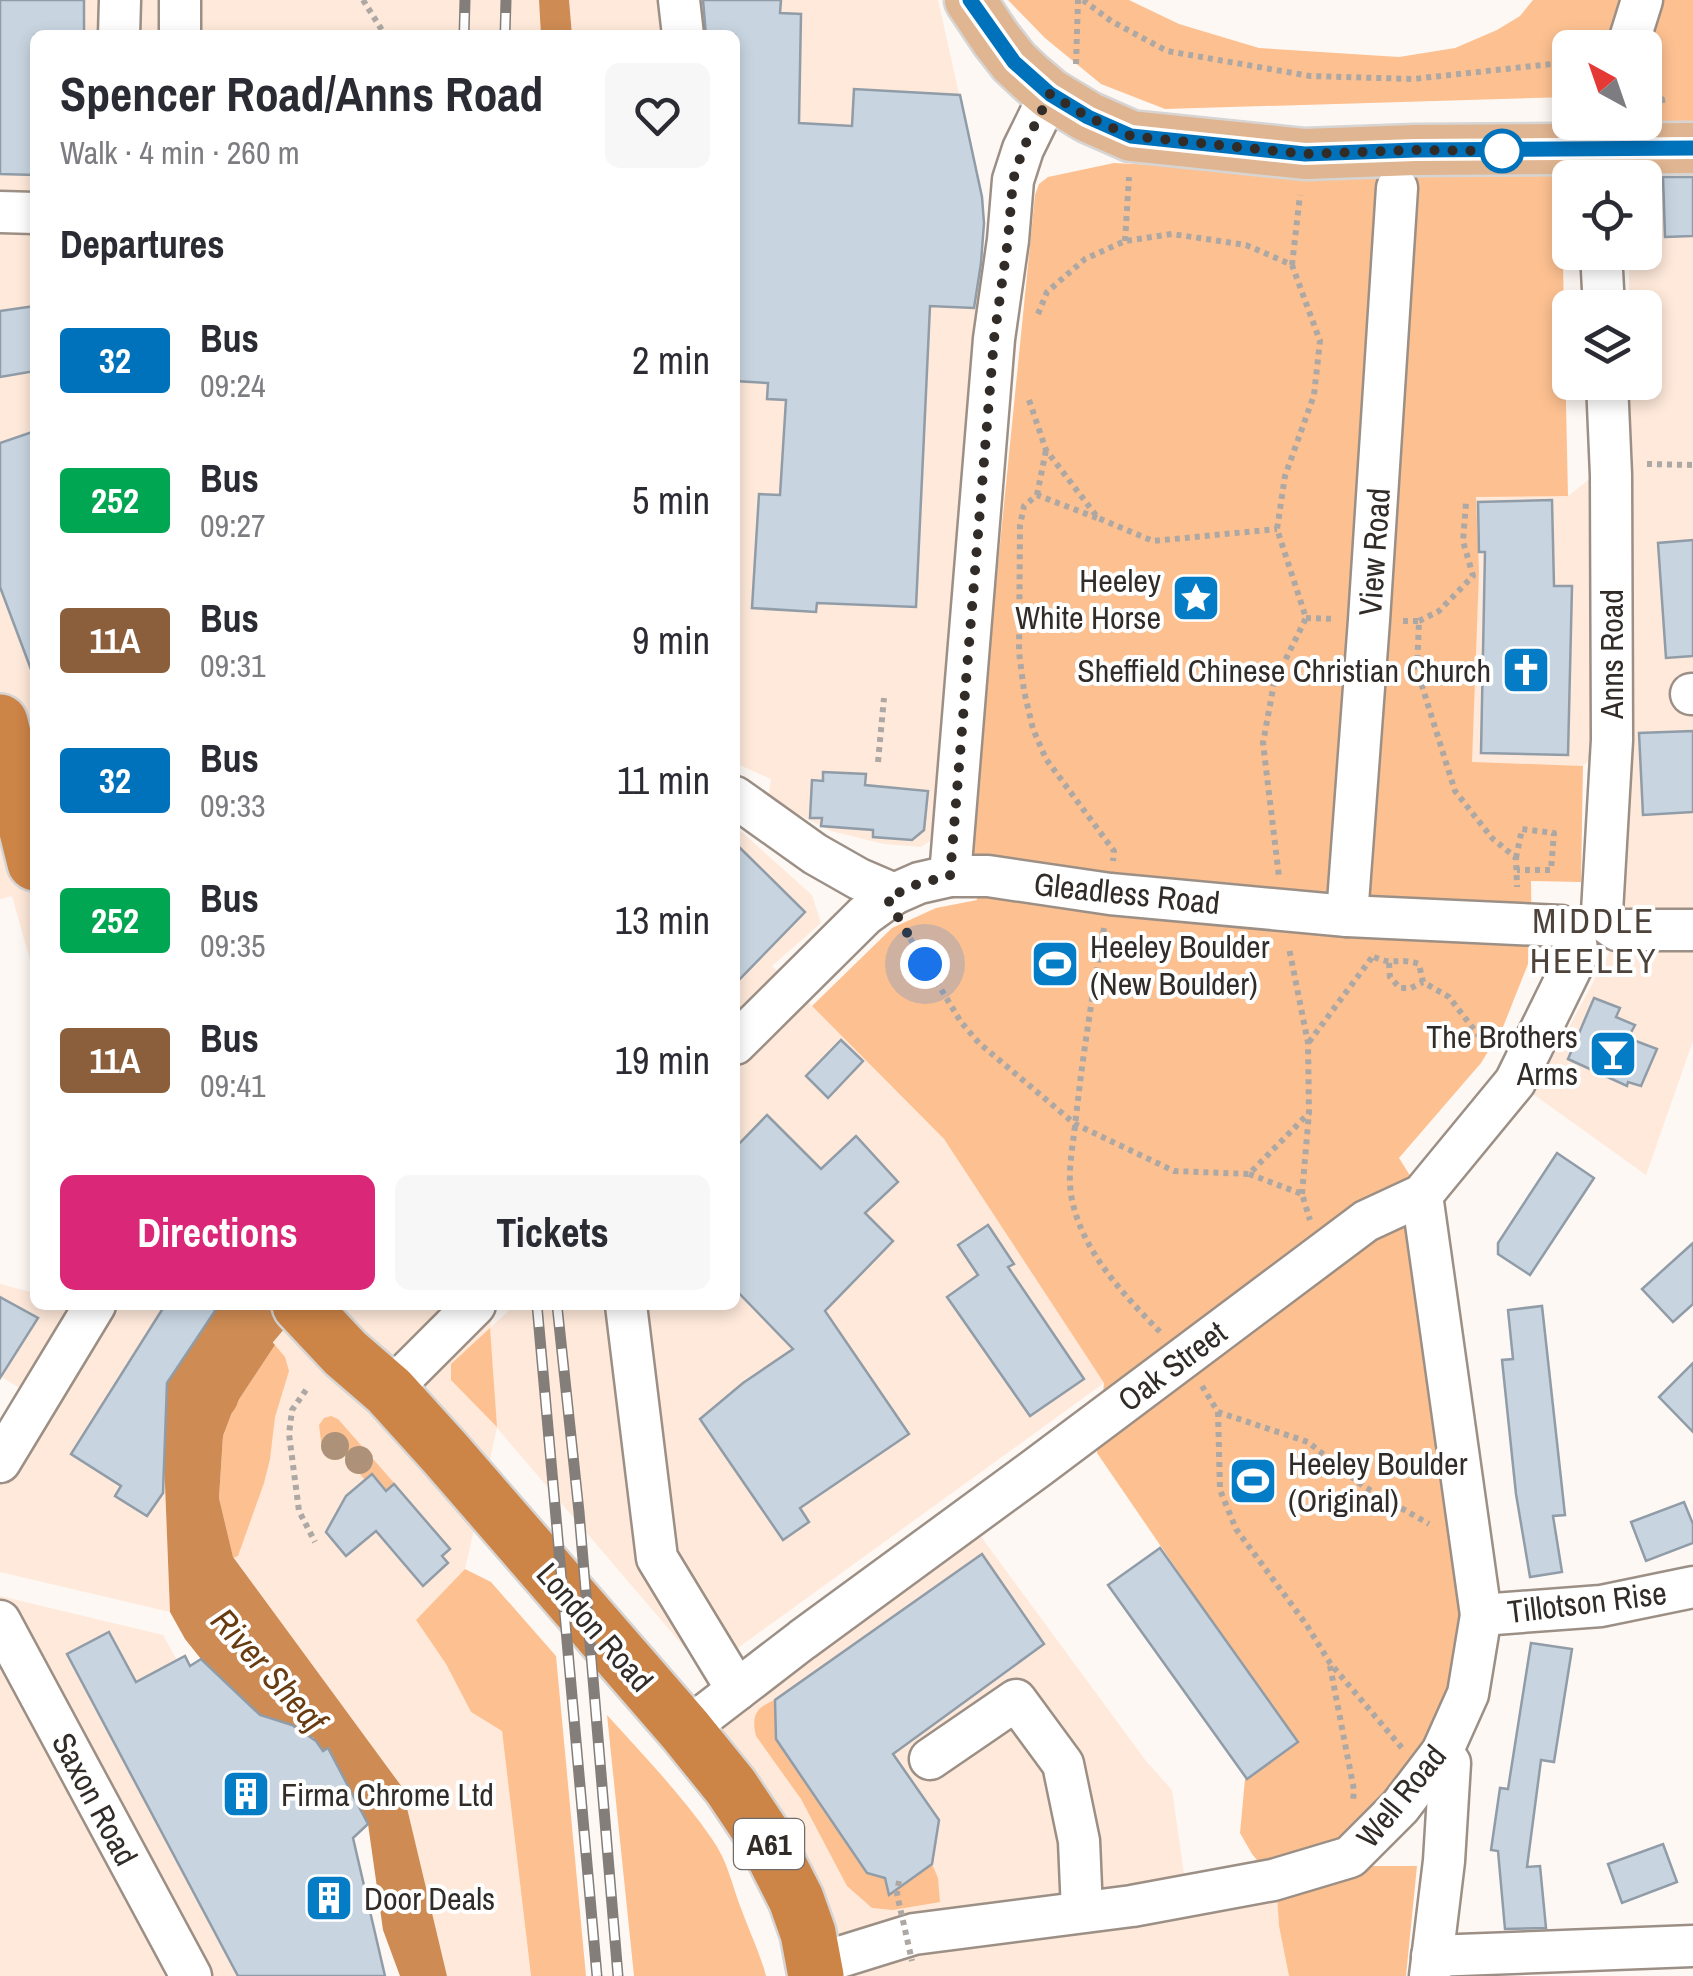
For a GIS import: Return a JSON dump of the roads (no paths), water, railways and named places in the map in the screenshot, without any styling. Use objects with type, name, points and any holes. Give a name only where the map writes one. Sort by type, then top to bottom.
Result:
[{"type":"highway","points":[[0,722],[30,839]]},
{"type":"highway","name":"London Road","points":[[306,1311],[345,1354],[388,1391],[685,1730],[751,1814],[796,1899],[808,1932],[815,1970]]},
{"type":"main road","points":[[970,0],[1014,62],[1063,102],[1131,136],[1305,154],[1415,150],[1552,161]]},
{"type":"main road","points":[[1620,160],[1693,148]]},
{"type":"street","points":[[119,30],[120,0]]},
{"type":"street","points":[[180,0],[180,30]]},
{"type":"street","points":[[679,0],[682,30]]},
{"type":"street","points":[[1633,30],[1642,0]]},
{"type":"street","points":[[950,876],[994,339],[1013,180],[1023,149],[1063,102]]},
{"type":"street","name":"View Road","points":[[1358,916],[1369,620],[1398,188]]},
{"type":"street","points":[[0,212],[30,213]]},
{"type":"street","name":"Anns Road","points":[[1591,931],[1602,912],[1612,740],[1608,400]]},
{"type":"street","points":[[740,800],[815,854],[890,896]]},
{"type":"street","name":"Gleadless Road","points":[[740,1039],[847,930],[890,896],[950,876],[988,876],[1110,894],[1358,916],[1517,922],[1591,931],[1693,930]]},
{"type":"street","name":"Oak Street","points":[[685,1730],[1366,1221],[1422,1195],[1515,1082],[1578,948],[1591,931]]},
{"type":"street","name":"Well Road","points":[[815,1970],[914,1934],[1132,1906],[1273,1880],[1350,1858],[1400,1807],[1419,1745],[1468,1694],[1481,1615],[1422,1195]]},
{"type":"street","points":[[0,1462],[89,1310]]},
{"type":"street","points":[[388,1391],[470,1310]]},
{"type":"street","points":[[627,1310],[657,1558],[737,1690]]},
{"type":"street","name":"Tillotson Rise","points":[[1481,1615],[1601,1606],[1693,1588]]},
{"type":"street","name":"Saxon Road","points":[[0,1622],[190,1976]]},
{"type":"street","points":[[930,1759],[1016,1700],[1062,1764],[1079,1841],[1082,1911]]},
{"type":"street","points":[[1419,1745],[1450,1763],[1444,1861],[1431,1966],[1693,1946]]},
{"type":"water","points":[[539,0],[569,0],[572,30],[541,30]]},
{"type":"water","points":[[216,1310],[243,1310],[275,1345],[234,1407],[223,1436],[219,1498],[233,1557],[402,1787],[447,1976],[400,1976],[383,1930],[368,1824],[329,1748],[323,1751],[313,1737],[292,1725],[260,1715],[201,1659],[170,1612],[164,1459],[167,1383]]},
{"type":"waterway","name":"River Sheaf","points":[[207,1392],[215,1360],[258,1310]]},
{"type":"railway","points":[[464,30],[465,0]]},
{"type":"railway","points":[[505,30],[506,0]]},
{"type":"railway","points":[[537,1310],[597,1976]]},
{"type":"railway","points":[[558,1310],[579,1512],[618,1976]]},
{"type":"place","name":"Heeley White Horse","points":[[1196,598]]},
{"type":"place","name":"Sheffield Chinese Christian Church","points":[[1526,670]]},
{"type":"place","name":"Heeley Boulder (New Boulder)","points":[[1055,964]]},
{"type":"place","name":"The Brothers Arms","points":[[1613,1054]]},
{"type":"place","name":"Heeley Boulder (Original)","points":[[1253,1481]]},
{"type":"place","name":"Firma Chrome Ltd","points":[[246,1794]]},
{"type":"place","name":"Door Deals","points":[[329,1898]]},
{"type":"district","name":"MIDDLE HEELEY","points":[[1594,940]]}]
